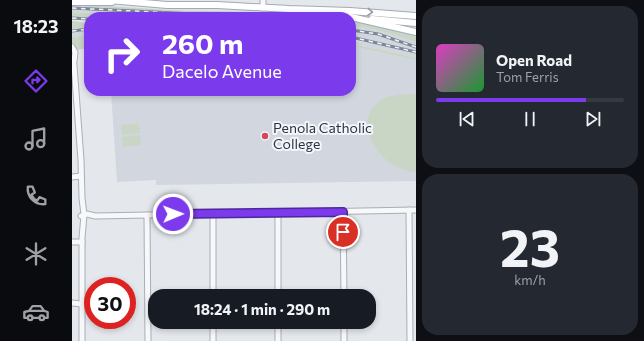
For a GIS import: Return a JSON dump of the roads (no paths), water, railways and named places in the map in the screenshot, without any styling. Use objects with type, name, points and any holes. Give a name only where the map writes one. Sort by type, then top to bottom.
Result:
[{"type":"main road","points":[[110,0],[121,2]]},
{"type":"main road","points":[[72,2],[121,2],[167,6],[217,5],[350,11],[416,16]]},
{"type":"main road","points":[[289,9],[312,12]]},
{"type":"main road","points":[[356,18],[416,23]]},
{"type":"main road","points":[[356,18],[416,32]]},
{"type":"street","points":[[263,0],[263,8]]},
{"type":"street","points":[[72,47],[75,52],[75,110],[81,176],[82,198],[80,207],[83,216],[80,230],[82,240],[82,341]]},
{"type":"street","points":[[72,59],[74,65]]},
{"type":"street","points":[[72,177],[81,176]]},
{"type":"street","points":[[408,210],[410,341]]},
{"type":"street","points":[[83,216],[416,210]]},
{"type":"street","points":[[343,212],[344,289]]},
{"type":"street","points":[[278,213],[278,289]]},
{"type":"street","points":[[212,214],[213,289]]},
{"type":"street","points":[[147,215],[148,341]]},
{"type":"street","points":[[72,242],[82,240]]},
{"type":"street","points":[[72,303],[82,303]]},
{"type":"street","points":[[213,329],[213,341]]},
{"type":"street","points":[[278,329],[278,341]]},
{"type":"street","points":[[344,329],[344,341]]},
{"type":"railway","points":[[72,8],[153,12]]},
{"type":"railway","points":[[72,18],[84,19]]},
{"type":"railway","points":[[72,31],[84,30]]},
{"type":"railway","points":[[356,31],[378,34],[416,47]]},
{"type":"railway","points":[[356,38],[416,52]]},
{"type":"place","name":"Penola Catholic College","points":[[265,136]]}]
